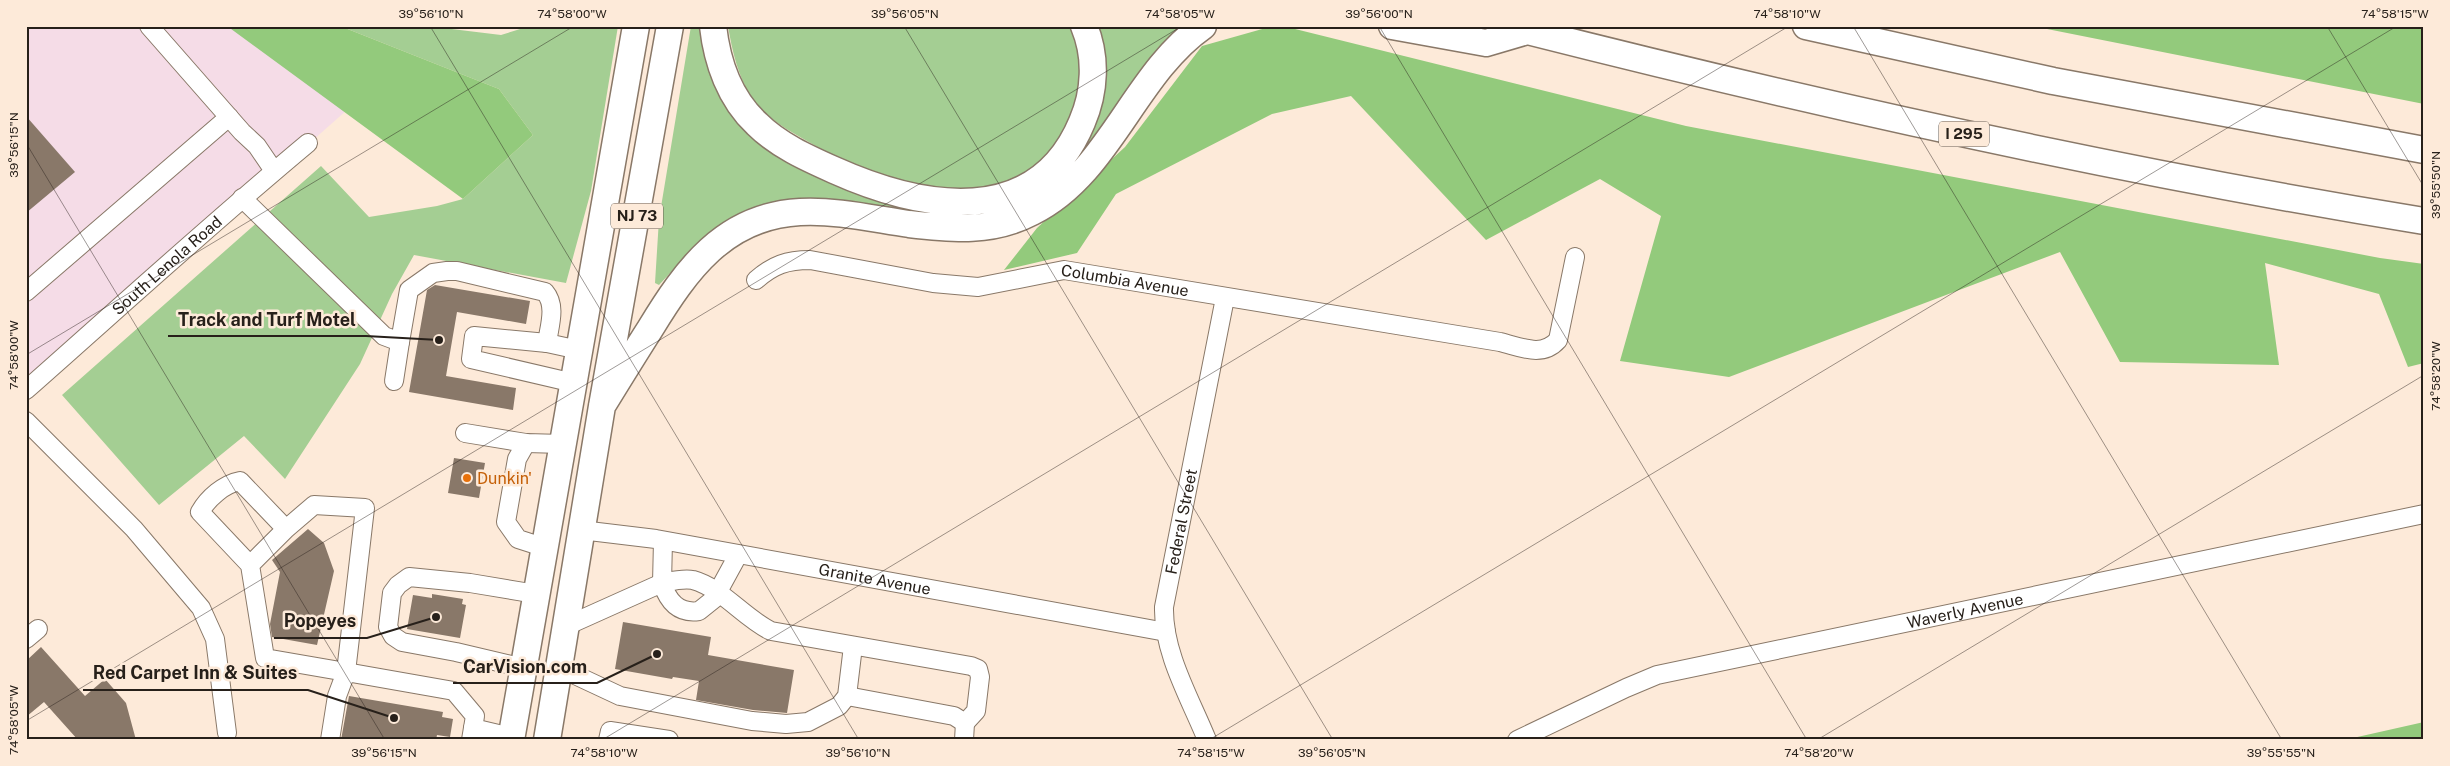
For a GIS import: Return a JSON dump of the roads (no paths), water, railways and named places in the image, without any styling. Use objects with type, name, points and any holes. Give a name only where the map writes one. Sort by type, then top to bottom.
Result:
[{"type":"highway","name":"NJ 73","points":[[511,738],[536,594],[546,548],[636,26]]},
{"type":"highway","name":"NJ 73","points":[[546,740],[602,406],[670,26]]},
{"type":"highway","points":[[713,26],[722,70],[735,98],[756,124],[785,145],[853,178],[888,190],[922,199],[976,202],[1024,188],[1049,169],[1070,146],[1086,112],[1092,88],[1092,57],[1084,26]]},
{"type":"highway","points":[[602,406],[672,293],[695,263],[718,241],[746,225],[774,214],[802,212],[967,230],[1001,225],[1018,219],[1034,211],[1066,189],[1095,157],[1164,62],[1189,36],[1203,26]]},
{"type":"highway","points":[[1392,26],[1486,43],[1518,29]]},
{"type":"highway","points":[[1806,26],[2052,81],[2424,150]]},
{"type":"highway","name":"I 295","points":[[1518,29],[1821,102],[1979,137],[2250,191],[2424,221]]},
{"type":"street","points":[[149,26],[257,146],[274,171]]},
{"type":"street","points":[[26,292],[229,117]]},
{"type":"street","name":"South Lenola Road","points":[[26,390],[242,198],[308,143]]},
{"type":"street","points":[[242,198],[384,336],[400,342]]},
{"type":"street","name":"Columbia Avenue","points":[[756,280],[770,268],[783,262],[810,260],[933,283],[978,286],[1064,270],[1500,342],[1535,350],[1550,348],[1558,340],[1575,257]]},
{"type":"street","points":[[394,381],[409,290],[433,274],[457,271],[545,292],[550,297],[552,308],[547,343]]},
{"type":"street","name":"Federal Street","points":[[1208,740],[1179,673],[1166,632],[1164,607],[1225,298]]},
{"type":"street","points":[[574,383],[471,359],[474,336],[547,343],[579,350]]},
{"type":"street","points":[[26,422],[134,529],[201,608],[214,639],[226,733]]},
{"type":"street","points":[[465,433],[526,443],[563,444]]},
{"type":"street","points":[[526,443],[517,459],[506,522],[518,540],[546,548]]},
{"type":"street","points":[[286,529],[240,481],[230,483],[205,504],[200,512],[250,565],[264,658],[454,692],[474,716],[472,734],[511,738]]},
{"type":"street","points":[[250,565],[286,529],[314,506],[365,508],[346,672],[337,696],[330,740]]},
{"type":"street","name":"Waverly Avenue","points":[[1517,740],[1626,688],[1658,675],[2424,514]]},
{"type":"street","name":"Granite Avenue","points":[[581,530],[663,541],[1166,632]]},
{"type":"street","points":[[663,541],[662,583],[666,595],[672,604],[681,610],[699,611],[706,608],[718,593],[738,555]]},
{"type":"street","points":[[524,668],[402,642],[393,636],[388,627],[392,594],[398,585],[409,577],[470,583],[536,594]]},
{"type":"street","points":[[564,627],[662,583],[692,580],[718,593],[756,623],[771,631],[970,666],[978,669],[980,677],[976,710],[964,731],[954,716],[847,696]]},
{"type":"street","points":[[558,666],[620,696],[752,721],[786,724],[808,722],[825,715],[839,706],[847,696],[854,646]]},
{"type":"street","points":[[609,736],[670,740]]},
{"type":"place","name":"Track and Turf Motel","points":[[439,340]]},
{"type":"place","name":"Dunkin'","points":[[467,478]]},
{"type":"place","name":"Popeyes","points":[[436,617]]},
{"type":"place","name":"CarVision.com","points":[[657,654]]},
{"type":"place","name":"Red Carpet Inn & Suites","points":[[394,718]]}]
